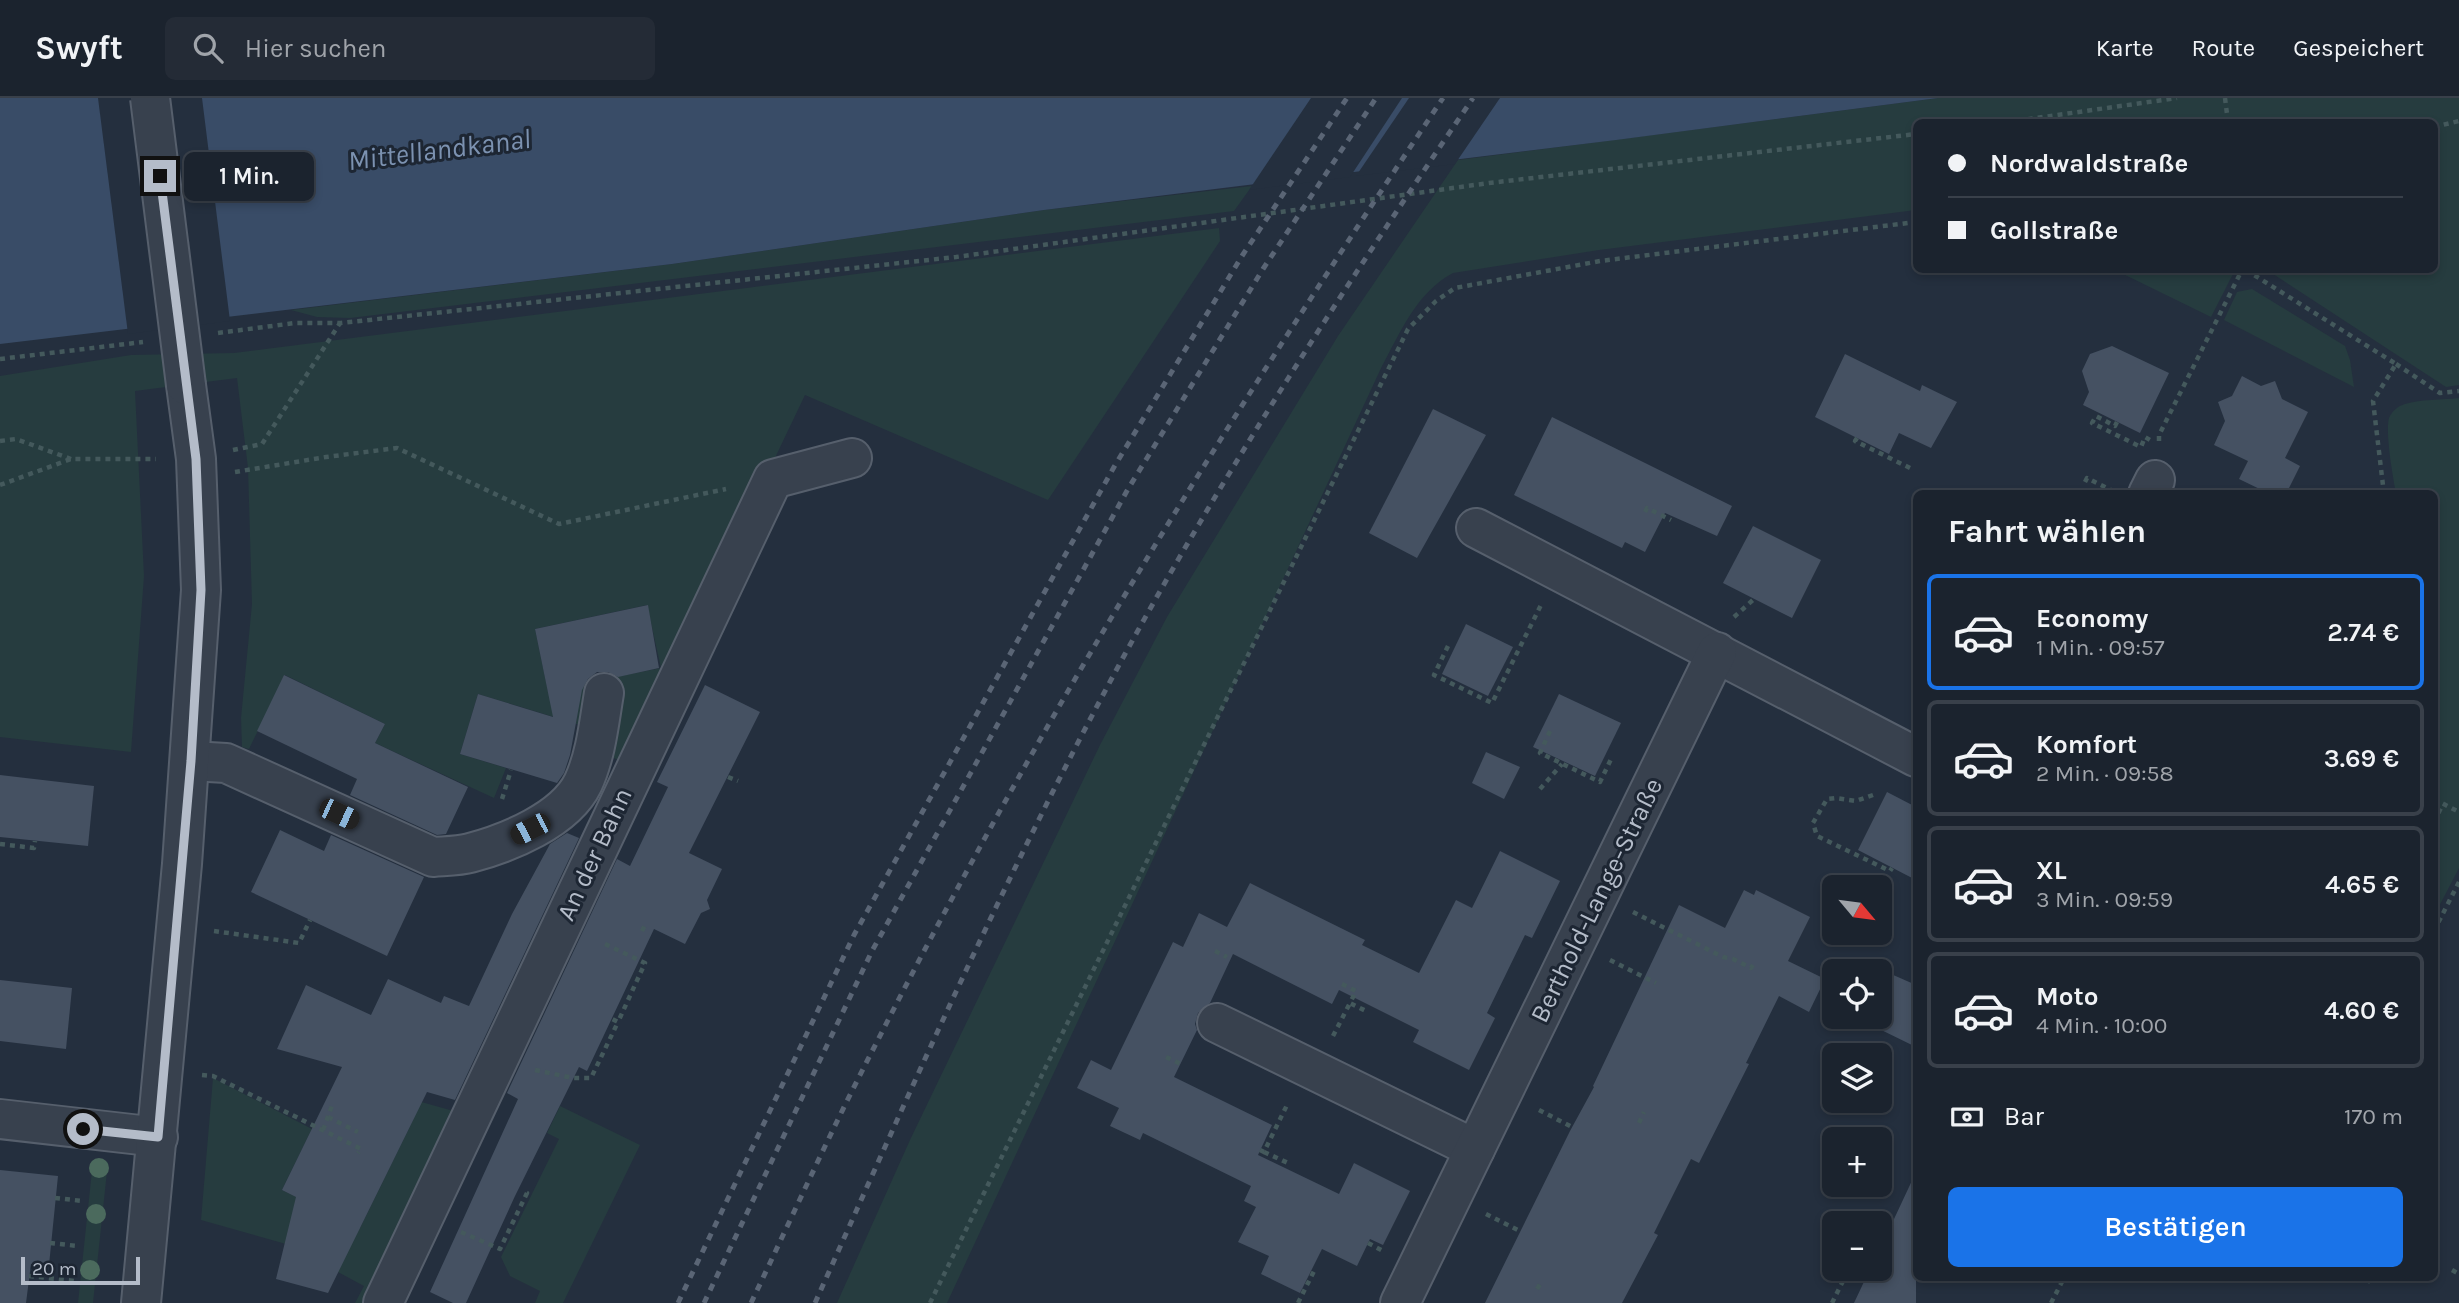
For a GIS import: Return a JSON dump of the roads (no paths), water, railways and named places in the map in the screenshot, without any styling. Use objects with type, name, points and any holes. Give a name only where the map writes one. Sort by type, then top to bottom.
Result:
[{"type":"street","points":[[141,1303],[191,761],[201,590],[196,469],[150,98]]},
{"type":"street","name":"An der Bahn","points":[[383,1303],[773,479],[852,458]]},
{"type":"street","points":[[1476,528],[1558,570],[1723,636],[1913,755]]},
{"type":"street","name":"Berthold-Lange-Straße","points":[[1400,1303],[1723,636]]},
{"type":"street","points":[[191,761],[226,762],[433,858],[469,853],[517,836],[563,809],[583,784],[595,746],[604,693]]},
{"type":"street","points":[[1217,1023],[1475,1149]]},
{"type":"street","points":[[0,1119],[158,1137]]},
{"type":"water","name":"Mittellandkanal","points":[[0,98],[1938,98],[1044,210],[672,264],[0,344]]},
{"type":"railway","points":[[678,1303],[854,935],[1114,467],[1242,256],[1347,98]]},
{"type":"railway","points":[[704,1303],[872,951],[1128,489],[1263,269],[1376,98]]},
{"type":"railway","points":[[751,1303],[835,1126],[907,984],[968,868],[1065,696],[1224,435],[1443,98]]},
{"type":"railway","points":[[815,1303],[1002,894],[1125,654],[1206,512],[1292,372],[1473,98]]}]
